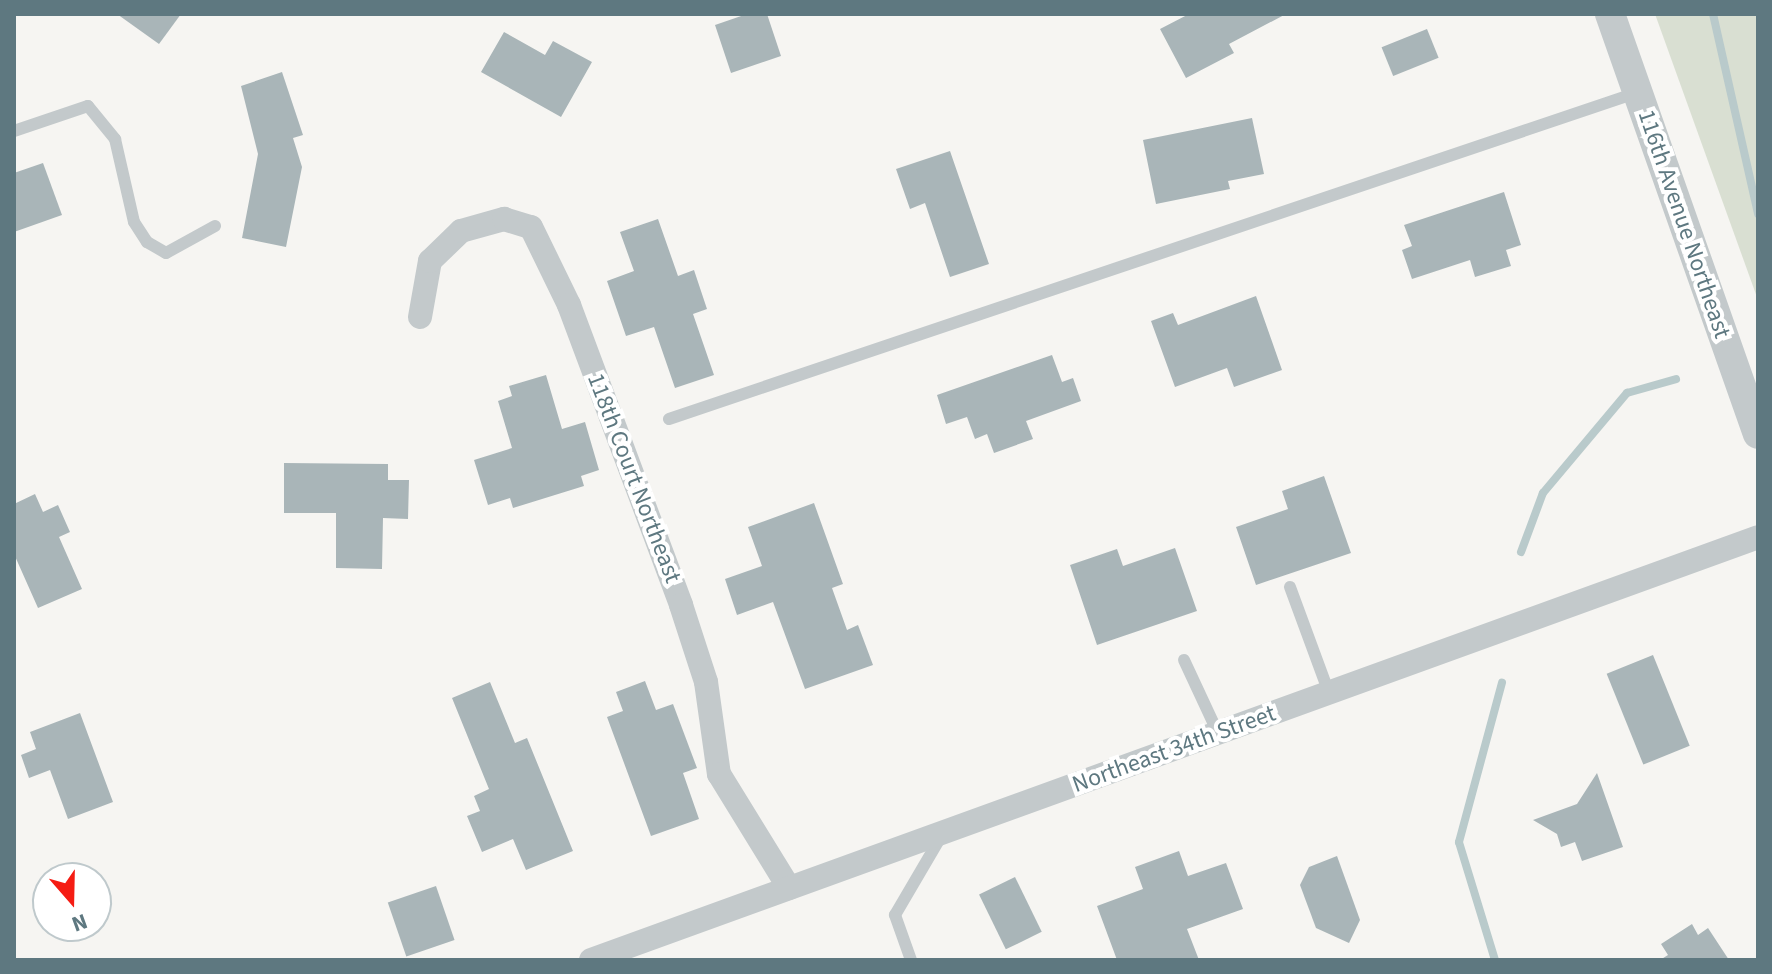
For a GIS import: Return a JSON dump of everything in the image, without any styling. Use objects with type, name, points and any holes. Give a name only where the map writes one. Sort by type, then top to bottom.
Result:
[{"type":"street","name":"116th Avenue Northeast","points":[[1610,14],[1758,434]]},
{"type":"street","name":"118th Court Northeast","points":[[420,317],[430,261],[461,231],[504,219],[531,227],[569,305],[681,605],[706,682],[719,774],[789,888]]},
{"type":"street","name":"Northeast 34th Street","points":[[604,958],[1758,537]]},
{"type":"lane","points":[[669,419],[1638,93]]},
{"type":"lane","points":[[14,131],[88,106],[115,139],[134,222],[147,242],[166,253],[215,226]]},
{"type":"lane","points":[[1290,587],[1329,693]]},
{"type":"lane","points":[[1184,660],[1218,733]]},
{"type":"lane","points":[[911,960],[895,915],[943,832]]},
{"type":"shaded area","points":[[1655,14],[1758,14],[1758,300]]},
{"type":"building","points":[[117,14],[181,14],[159,44]]},
{"type":"building","points":[[747,14],[767,14],[781,56],[731,73],[715,25]]},
{"type":"building","points":[[1189,14],[1286,14],[1229,44],[1234,53],[1186,78],[1160,29]]},
{"type":"building","points":[[1427,29],[1439,58],[1393,76],[1382,47]]},
{"type":"building","points":[[504,32],[545,55],[553,41],[592,62],[561,117],[481,72]]},
{"type":"building","points":[[282,72],[303,135],[293,138],[302,167],[286,247],[242,238],[258,154],[241,86]]},
{"type":"building","points":[[1252,118],[1264,174],[1228,181],[1230,189],[1156,204],[1143,140]]},
{"type":"building","points":[[950,151],[989,264],[950,277],[925,203],[910,209],[896,169]]},
{"type":"building","points":[[43,163],[62,215],[14,232],[14,173]]},
{"type":"building","points":[[1504,192],[1521,245],[1506,250],[1511,266],[1475,277],[1470,260],[1412,279],[1402,250],[1412,246],[1404,225]]},
{"type":"building","points":[[658,219],[678,276],[694,270],[707,309],[693,314],[714,375],[675,388],[654,327],[626,336],[607,281],[634,271],[620,232]]},
{"type":"building","points":[[1256,296],[1282,370],[1234,387],[1227,368],[1175,387],[1151,321],[1173,313],[1178,325]]},
{"type":"building","points":[[1052,355],[1062,382],[1073,378],[1081,401],[1026,421],[1033,439],[994,453],[987,434],[975,439],[967,417],[946,424],[937,395]]},
{"type":"building","points":[[546,375],[562,429],[585,422],[599,470],[581,476],[584,486],[513,508],[510,498],[488,505],[474,460],[512,448],[498,401],[512,396],[509,386]]},
{"type":"building","points":[[284,463],[388,464],[388,480],[409,480],[408,519],[383,518],[382,569],[336,568],[336,513],[284,513]]},
{"type":"building","points":[[1324,476],[1351,553],[1256,585],[1236,527],[1288,509],[1282,491]]},
{"type":"building","points":[[35,494],[43,512],[58,505],[70,532],[59,537],[82,589],[38,608],[14,554],[14,504]]},
{"type":"building","points":[[814,503],[843,584],[832,588],[847,630],[858,625],[873,665],[805,689],[773,602],[737,615],[725,579],[762,566],[748,527]]},
{"type":"building","points":[[1175,548],[1197,611],[1097,645],[1070,565],[1117,549],[1123,566]]},
{"type":"building","points":[[1653,655],[1690,746],[1643,765],[1607,674]]},
{"type":"building","points":[[645,681],[656,710],[673,704],[697,768],[683,773],[699,819],[651,836],[607,717],[623,711],[616,692]]},
{"type":"building","points":[[490,682],[515,743],[527,738],[573,851],[526,870],[513,839],[482,852],[467,816],[480,811],[474,796],[489,789],[452,698]]},
{"type":"building","points":[[80,713],[113,802],[68,819],[50,770],[29,778],[21,755],[36,749],[30,732]]},
{"type":"building","points":[[1597,773],[1623,847],[1582,861],[1575,842],[1561,847],[1557,834],[1533,820],[1577,804]]},
{"type":"building","points":[[1179,851],[1188,876],[1226,863],[1243,909],[1187,929],[1199,960],[1117,960],[1097,906],[1143,889],[1135,867]]},
{"type":"building","points":[[1337,856],[1360,920],[1349,943],[1316,928],[1300,885],[1309,867]]},
{"type":"building","points":[[1015,877],[1042,932],[1006,949],[979,895]]},
{"type":"building","points":[[436,886],[455,940],[406,956],[388,903]]},
{"type":"building","points":[[1692,924],[1698,935],[1708,928],[1729,960],[1660,960],[1668,955],[1661,944]]},
{"type":"waterway","points":[[1713,14],[1758,214]]},
{"type":"waterway","points":[[1521,552],[1543,493],[1627,393],[1676,379]]},
{"type":"waterway","points":[[1495,960],[1459,842],[1502,683]]}]
